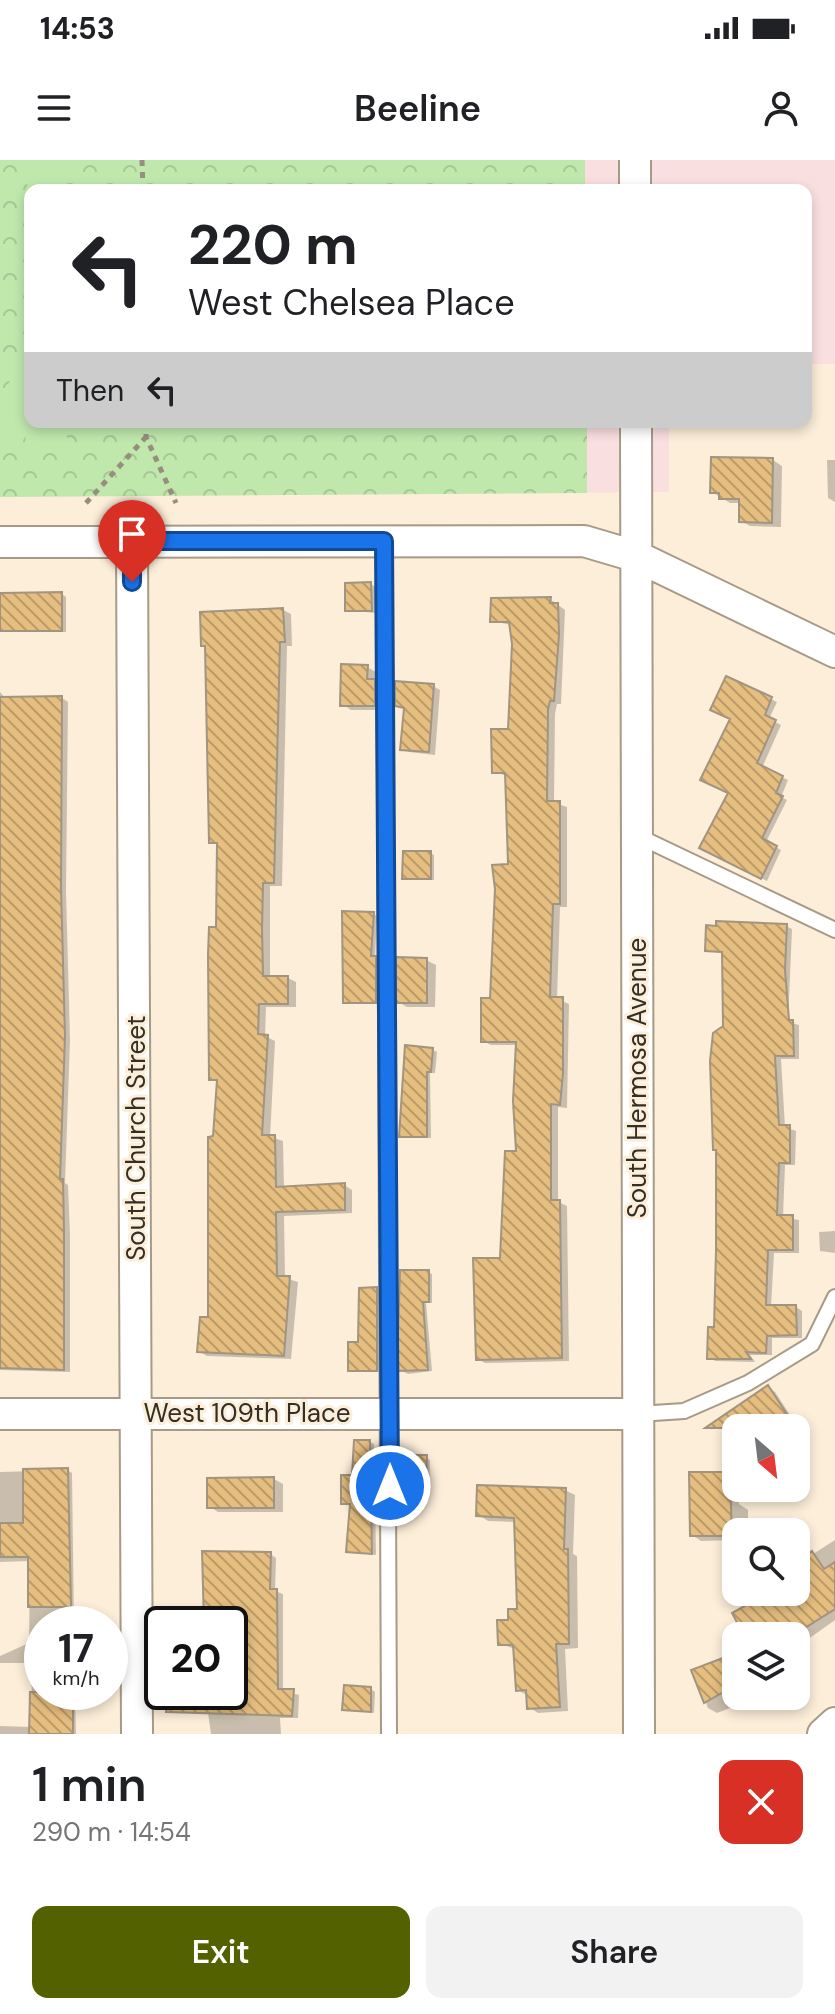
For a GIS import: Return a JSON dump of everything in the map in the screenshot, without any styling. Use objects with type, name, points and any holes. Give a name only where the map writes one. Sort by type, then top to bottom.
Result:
[{"type":"street","points":[[635,160],[635,184]]},
{"type":"street","name":"South Hermosa Avenue","points":[[636,428],[639,1734]]},
{"type":"street","name":"South Church Street","points":[[132,541],[137,1734]]},
{"type":"street","points":[[0,542],[584,541],[638,557],[835,652]]},
{"type":"street","name":"West 109th Place","points":[[0,1414],[637,1414]]},
{"type":"street","points":[[823,1734],[835,1723]]},
{"type":"lane","points":[[384,541],[389,1734]]},
{"type":"lane","points":[[638,836],[835,930]]},
{"type":"lane","points":[[637,1414],[684,1411],[748,1383],[812,1344],[835,1297]]},
{"type":"path","points":[[142,160],[143,184]]},
{"type":"path","points":[[146,428],[146,437],[176,503]]},
{"type":"path","points":[[86,503],[146,437]]},
{"type":"shaded area","points":[[0,160],[835,160],[835,364],[812,364],[812,184],[24,184],[24,428],[669,428],[669,492],[0,497]]},
{"type":"green space","points":[[0,160],[585,160],[585,184],[24,184],[24,428],[587,428],[587,493],[0,497]]},
{"type":"green space","points":[[27,160],[66,160],[66,184],[27,184]]},
{"type":"green space","points":[[24,341],[24,428],[67,428],[67,448],[26,449],[25,430],[0,455],[0,401],[21,359]]},
{"type":"building","points":[[711,457],[773,458],[772,523],[739,522],[739,499],[719,499],[719,493],[710,493]]},
{"type":"building","points":[[371,582],[372,611],[345,611],[345,583]]},
{"type":"building","points":[[62,592],[62,631],[0,631],[0,593]]},
{"type":"building","points":[[551,597],[550,603],[558,603],[559,635],[554,701],[550,701],[548,709],[547,801],[560,801],[560,904],[553,904],[550,997],[563,997],[563,1073],[560,1105],[551,1104],[551,1200],[560,1200],[562,1358],[476,1360],[473,1258],[500,1258],[505,1151],[516,1151],[513,1101],[516,1042],[481,1042],[481,998],[490,998],[495,889],[492,865],[508,864],[505,773],[492,773],[491,729],[508,729],[512,644],[509,622],[490,622],[491,598]]},
{"type":"building","points":[[283,608],[285,642],[280,642],[274,883],[263,883],[262,928],[263,976],[288,976],[288,1004],[259,1004],[258,1034],[268,1035],[262,1135],[275,1135],[276,1187],[345,1183],[345,1210],[276,1212],[277,1276],[290,1276],[284,1356],[197,1352],[200,1317],[208,1317],[208,1137],[213,1136],[217,1080],[209,1080],[208,955],[209,927],[216,927],[217,843],[209,843],[205,646],[201,646],[200,612]]},
{"type":"building","points":[[341,664],[368,665],[367,679],[375,679],[375,706],[340,706]]},
{"type":"building","points":[[726,676],[772,697],[765,715],[776,720],[757,763],[783,776],[776,793],[783,796],[762,838],[777,846],[761,879],[699,848],[728,793],[700,780],[730,719],[710,710]]},
{"type":"building","points":[[395,681],[434,684],[429,752],[400,750],[404,708],[395,706]]},
{"type":"building","points":[[62,696],[61,887],[65,1036],[60,1179],[63,1179],[64,1370],[0,1368],[0,697]]},
{"type":"building","points":[[403,851],[431,851],[431,879],[402,879]]},
{"type":"building","points":[[342,911],[374,912],[371,956],[376,956],[376,1003],[343,1003]]},
{"type":"building","points":[[716,921],[787,924],[785,970],[789,1020],[793,1020],[794,1056],[775,1056],[779,1125],[790,1125],[790,1163],[779,1163],[777,1215],[793,1215],[793,1250],[768,1250],[766,1305],[796,1305],[797,1335],[767,1336],[766,1353],[746,1352],[751,1359],[707,1359],[708,1327],[714,1327],[716,1250],[716,1150],[713,1150],[710,1061],[713,1033],[723,1026],[722,952],[705,951],[706,925],[716,926]]},
{"type":"building","points":[[396,957],[427,958],[427,1003],[396,1003]]},
{"type":"building","points":[[405,1045],[433,1048],[431,1072],[427,1072],[427,1137],[399,1137]]},
{"type":"building","points":[[400,1270],[429,1270],[429,1302],[423,1302],[428,1370],[397,1371]]},
{"type":"building","points":[[377,1287],[377,1371],[348,1371],[348,1342],[358,1342],[359,1288]]},
{"type":"building","points":[[768,1385],[787,1414],[726,1414]]},
{"type":"building","points":[[722,1416],[722,1428],[705,1428]]},
{"type":"building","points":[[354,1440],[370,1440],[372,1554],[346,1552],[350,1504],[341,1504],[341,1475],[352,1475]]},
{"type":"building","points":[[404,1455],[427,1455],[426,1486],[403,1485]]},
{"type":"building","points":[[68,1468],[71,1606],[28,1606],[28,1557],[0,1557],[0,1523],[23,1523],[23,1469]]},
{"type":"building","points":[[689,1472],[722,1472],[722,1502],[731,1502],[731,1518],[722,1518],[722,1536],[690,1536]]},
{"type":"building","points":[[274,1477],[274,1508],[207,1508],[207,1478]]},
{"type":"building","points":[[477,1485],[566,1488],[564,1549],[568,1549],[569,1644],[556,1644],[560,1707],[527,1709],[526,1690],[516,1691],[513,1645],[498,1645],[497,1620],[508,1620],[508,1609],[517,1609],[514,1518],[476,1516]]},
{"type":"building","points":[[202,1551],[271,1552],[270,1589],[277,1589],[278,1689],[294,1689],[292,1716],[166,1712],[248,1710],[248,1606],[204,1606]]},
{"type":"building","points":[[812,1551],[824,1569],[835,1562],[835,1609],[810,1625],[810,1622],[737,1622],[732,1613],[745,1606],[810,1606]]},
{"type":"building","points":[[722,1658],[722,1693],[704,1703],[691,1670]]},
{"type":"building","points":[[344,1685],[371,1687],[371,1712],[342,1710]]},
{"type":"building","points":[[30,1710],[73,1710],[73,1734],[29,1734]]},
{"type":"route","points":[[132,582],[132,541],[384,541],[390,1486]]}]
